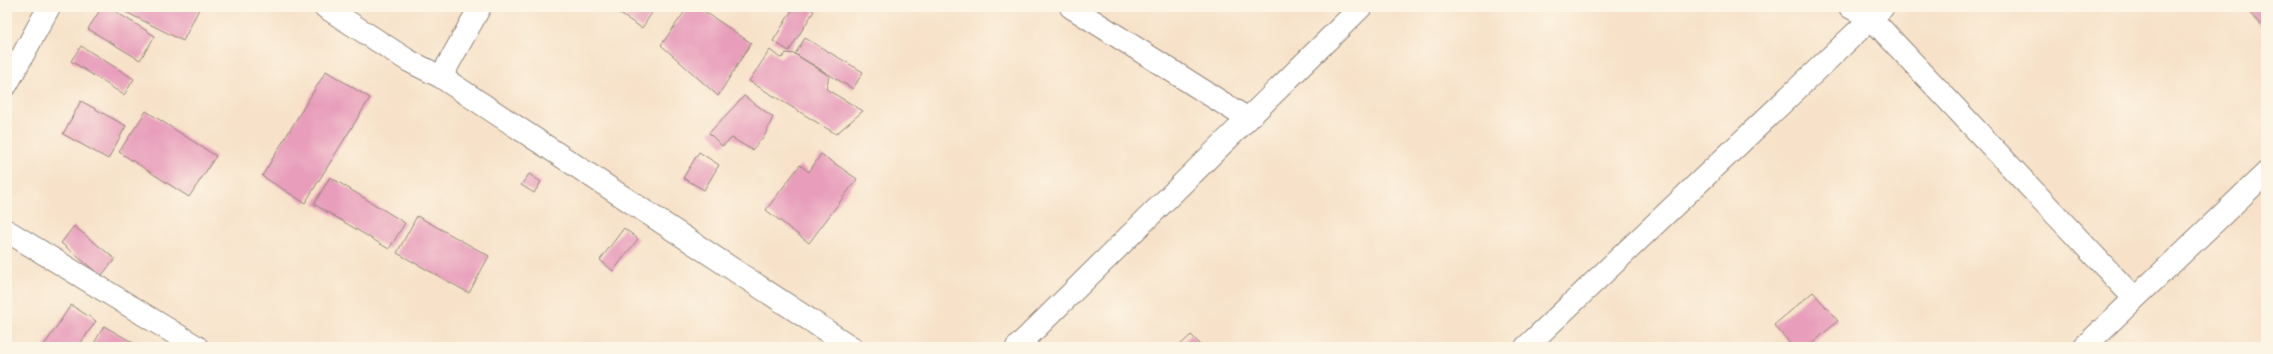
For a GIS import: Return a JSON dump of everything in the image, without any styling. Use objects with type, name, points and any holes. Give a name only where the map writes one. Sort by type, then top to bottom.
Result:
[{"type":"street","points":[[7,84],[49,7]]},
{"type":"street","points":[[325,7],[409,61],[441,77],[851,347]]},
{"type":"street","points":[[441,77],[480,7]]},
{"type":"street","points":[[1071,7],[1248,119]]},
{"type":"street","points":[[1017,347],[1361,7]]},
{"type":"street","points":[[1850,7],[1877,13],[2134,298]]},
{"type":"street","points":[[1526,347],[1877,13]]},
{"type":"street","points":[[2084,347],[2266,173]]},
{"type":"street","points":[[7,231],[197,347]]},
{"type":"building","points":[[102,7],[108,7],[155,36],[140,60],[88,29]]},
{"type":"building","points":[[116,7],[200,7],[183,41]]},
{"type":"building","points":[[609,7],[653,7],[655,8],[642,28]]},
{"type":"building","points":[[688,7],[698,7],[751,43],[718,96],[661,45]]},
{"type":"building","points":[[794,7],[807,7],[814,11],[789,51],[773,41]]},
{"type":"building","points":[[2251,7],[2266,7],[2266,30],[2247,10]]},
{"type":"building","points":[[805,38],[863,72],[853,89],[795,54]]},
{"type":"building","points":[[81,46],[134,79],[124,95],[71,61]]},
{"type":"building","points":[[770,50],[780,58],[786,53],[795,54],[829,76],[826,89],[863,111],[836,134],[749,81]]},
{"type":"building","points":[[326,71],[370,98],[305,203],[262,176]]},
{"type":"building","points":[[744,96],[773,117],[765,135],[752,150],[732,138],[722,146],[709,133]]},
{"type":"building","points":[[81,101],[126,126],[108,159],[63,134]]},
{"type":"building","points":[[146,111],[216,156],[189,197],[119,152]]},
{"type":"building","points":[[699,152],[719,165],[704,190],[683,178]]},
{"type":"building","points":[[821,154],[857,179],[809,243],[766,210],[800,165],[809,172]]},
{"type":"building","points":[[529,174],[541,182],[534,193],[521,185]]},
{"type":"building","points":[[330,177],[405,223],[389,249],[314,204]]},
{"type":"building","points":[[417,216],[489,256],[469,293],[397,253]]},
{"type":"building","points":[[74,226],[115,259],[101,276],[61,243]]},
{"type":"building","points":[[624,228],[638,239],[613,271],[600,260]]},
{"type":"building","points":[[1813,292],[1838,321],[1808,347],[1793,347],[1774,325]]},
{"type":"building","points":[[71,305],[96,321],[78,347],[43,347]]},
{"type":"building","points":[[104,326],[139,346],[92,347]]},
{"type":"building","points":[[1191,335],[1203,347],[1178,347]]}]
